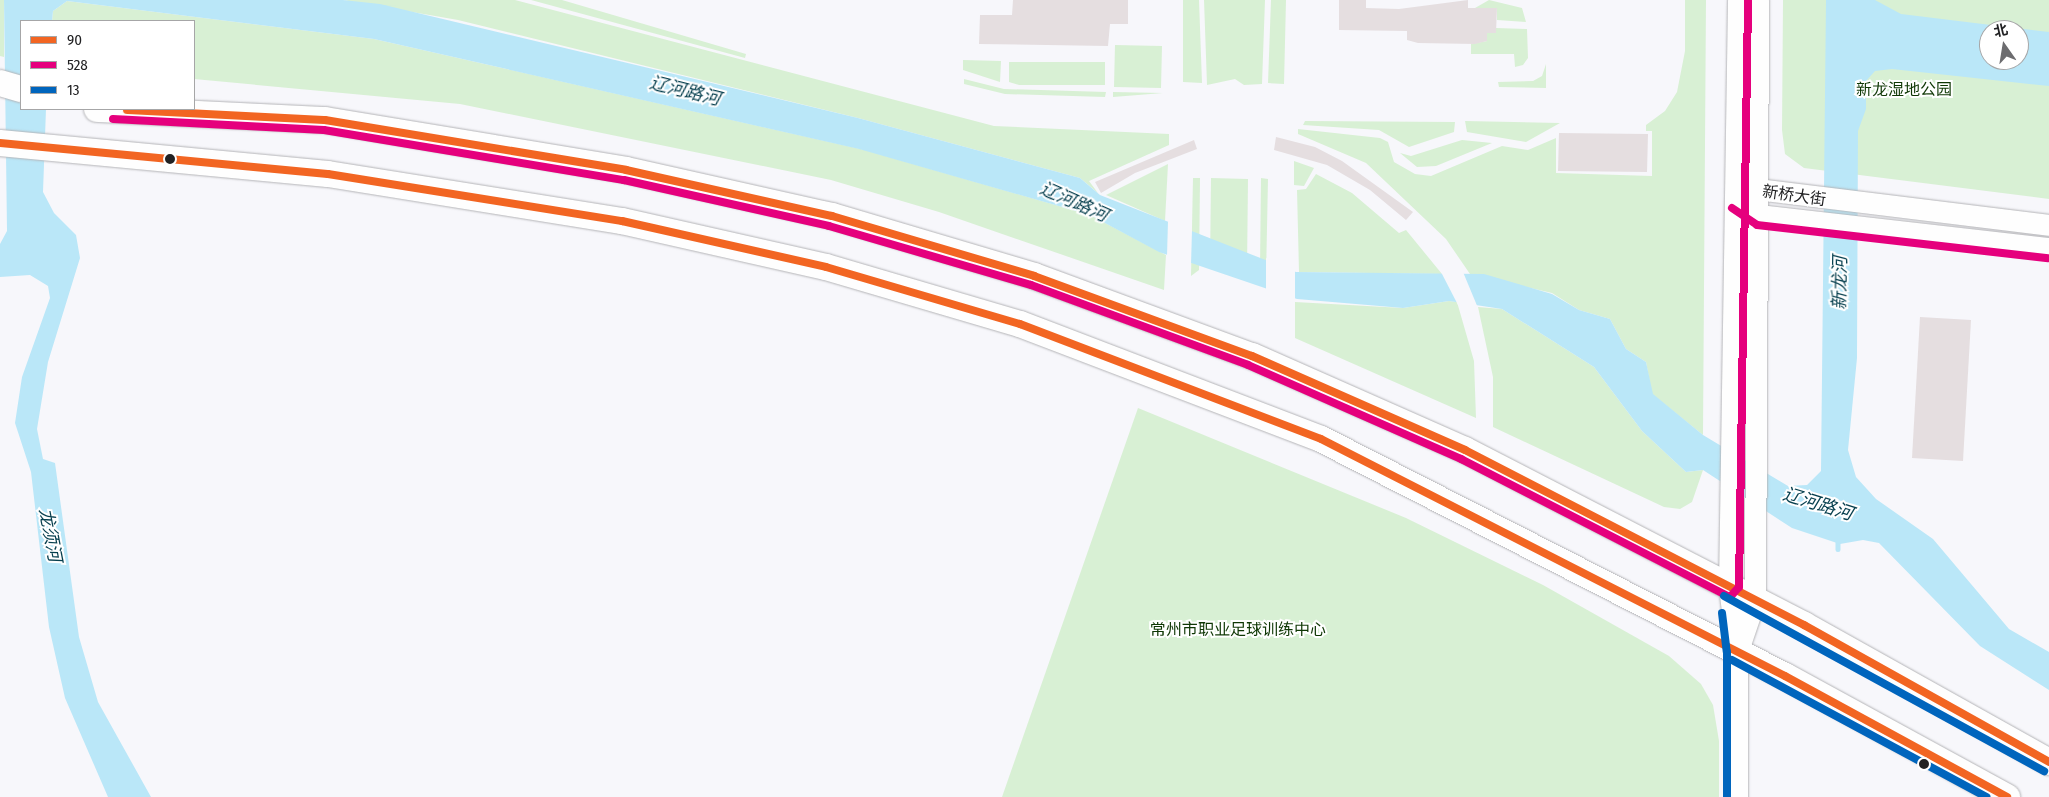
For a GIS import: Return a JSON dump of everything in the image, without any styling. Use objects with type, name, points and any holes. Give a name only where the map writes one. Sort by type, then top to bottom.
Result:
[{"type":"main road","points":[[0,83],[20,89]]},
{"type":"main road","points":[[0,103],[20,104]]},
{"type":"main road","points":[[130,110],[325,120],[626,170],[832,216],[1034,276],[1278,367],[1465,450],[1756,600],[2049,762]]},
{"type":"main road","points":[[1,150],[50,148],[118,150],[328,174],[622,221],[826,267],[1020,324],[1321,438],[1737,651],[2007,797]]},
{"type":"street","points":[[1737,797],[1737,651],[1729,587],[1734,445],[1738,200],[1738,0]]},
{"type":"street","points":[[1737,651],[1756,600],[1754,514],[1758,215],[1758,0]]},
{"type":"street","name":"新桥大街","points":[[2049,225],[1810,199],[1757,189],[1738,200],[1758,215],[1868,229],[2049,248]]},
{"type":"green space","points":[[0,0],[4,0],[4,57],[0,56]]},
{"type":"green space","points":[[343,0],[515,0],[994,126],[1169,134],[1169,145],[1089,181],[1098,193],[1080,178],[858,118],[458,20]]},
{"type":"green space","points":[[531,0],[562,0],[746,54],[745,58]]},
{"type":"green space","points":[[1183,0],[1199,0],[1202,83],[1183,82]]},
{"type":"green space","points":[[1204,0],[1265,0],[1262,84],[1244,85],[1235,79],[1207,85]]},
{"type":"green space","points":[[1271,0],[1286,0],[1284,84],[1268,83]]},
{"type":"green space","points":[[1489,0],[1522,8],[1526,22],[1497,20],[1497,8],[1475,8]]},
{"type":"green space","points":[[1685,0],[1706,0],[1703,435],[1652,394],[1646,362],[1626,349],[1610,319],[1579,310],[1552,293],[1470,274],[1446,239],[1366,163],[1298,134],[1298,129],[1380,138],[1388,142],[1394,162],[1415,174],[1431,176],[1502,146],[1528,150],[1556,138],[1556,173],[1652,176],[1652,131],[1646,131],[1646,125],[1665,111],[1677,92],[1685,51]]},
{"type":"green space","name":"新龙湿地公园","points":[[1783,0],[2049,0],[2049,199],[1804,168],[1785,154],[1782,130]]},
{"type":"green space","points":[[67,1],[374,39],[865,150],[1090,215],[1166,255],[1164,290],[939,212],[831,180],[460,104],[195,79],[195,20],[52,20],[53,11]]},
{"type":"green space","points":[[1496,28],[1527,29],[1528,58],[1523,65],[1515,67],[1514,54],[1471,54],[1471,44],[1487,41],[1487,33],[1496,33]]},
{"type":"green space","points":[[1115,45],[1162,46],[1161,88],[1114,87]]},
{"type":"green space","points":[[963,60],[1001,61],[1000,82],[963,70]]},
{"type":"green space","points":[[1009,62],[1105,62],[1105,85],[1019,85],[1009,82]]},
{"type":"green space","points":[[1546,64],[1546,88],[1499,87],[1498,82],[1533,81],[1542,76]]},
{"type":"green space","points":[[964,79],[1004,89],[1106,92],[1105,97],[1005,94],[964,84]]},
{"type":"green space","points":[[1113,92],[1163,93],[1113,97]]},
{"type":"green space","points":[[1305,121],[1455,122],[1454,132],[1409,147],[1379,130],[1303,125]]},
{"type":"green space","points":[[1465,121],[1560,123],[1526,142],[1467,132]]},
{"type":"green space","points":[[1462,140],[1492,143],[1436,166],[1417,167],[1400,153],[1411,156]]},
{"type":"green space","points":[[1294,161],[1314,168],[1304,186],[1294,185]]},
{"type":"green space","points":[[1168,164],[1165,221],[1106,195]]},
{"type":"green space","points":[[1316,174],[1352,193],[1399,233],[1406,230],[1442,274],[1299,272],[1297,190],[1306,189]]},
{"type":"green space","points":[[1193,178],[1200,178],[1199,270],[1191,276]]},
{"type":"green space","points":[[1211,178],[1248,179],[1247,269],[1210,268]]},
{"type":"green space","points":[[1261,178],[1268,179],[1266,277],[1260,270]]},
{"type":"green space","points":[[1449,301],[1457,302],[1474,361],[1476,418],[1295,338],[1295,302],[1403,308]]},
{"type":"green space","points":[[1478,307],[1502,309],[1594,367],[1642,431],[1686,472],[1703,470],[1692,502],[1680,509],[1664,507],[1493,427],[1493,377]]},
{"type":"green space","name":"常州市职业足球训练中心","points":[[1138,408],[1406,518],[1543,585],[1669,656],[1701,684],[1713,705],[1719,741],[1719,797],[1002,797]]},
{"type":"water","points":[[4,0],[343,0],[380,4],[858,118],[1080,178],[1100,195],[1296,272],[1484,274],[1552,294],[1579,310],[1610,319],[1626,349],[1646,362],[1653,394],[1703,435],[1788,486],[1807,485],[1821,471],[1826,0],[1875,0],[1901,14],[1979,23],[1979,70],[2029,70],[2029,30],[2049,32],[2049,86],[1892,69],[1875,71],[1866,81],[1866,109],[1858,131],[1857,358],[1848,450],[1856,477],[1876,499],[1933,539],[2009,629],[2049,652],[2049,690],[1980,646],[1879,543],[1863,540],[1840,544],[1792,528],[1703,470],[1686,472],[1642,431],[1594,367],[1502,309],[1449,301],[1403,308],[1297,299],[1159,252],[1090,215],[859,149],[374,39],[67,1],[53,11],[52,20],[20,20],[20,110],[46,110],[43,192],[54,213],[76,235],[80,258],[48,362],[37,429],[43,459],[55,463],[79,637],[98,702],[151,797],[108,797],[65,698],[49,627],[31,472],[15,423],[22,377],[50,298],[48,286],[30,275],[0,277],[0,244],[7,231]]},
{"type":"pier","points":[[1168,221],[1192,230],[1191,265],[1167,256]]},
{"type":"pier","points":[[1266,258],[1295,269],[1295,301],[1266,291]]},
{"type":"pier","points":[[1441,272],[1463,272],[1478,308],[1458,305]]},
{"type":"building","points":[[1013,0],[1128,0],[1128,24],[1110,24],[1108,46],[979,44],[980,15],[1012,15]]},
{"type":"building","points":[[1339,0],[1366,0],[1366,8],[1399,9],[1468,0],[1468,8],[1497,8],[1496,33],[1487,33],[1487,41],[1475,44],[1418,43],[1407,40],[1407,31],[1339,30]]},
{"type":"building","points":[[1559,133],[1648,134],[1647,172],[1558,171]]},
{"type":"building","points":[[1276,137],[1315,147],[1342,161],[1413,212],[1406,220],[1370,190],[1327,165],[1274,150]]},
{"type":"building","points":[[1194,140],[1197,149],[1135,173],[1101,193],[1095,182]]},
{"type":"building","points":[[1920,317],[1971,320],[1963,461],[1912,458]]},
{"type":"waterway","points":[[1838,539],[1838,549]]},
{"type":"transit line","name":"528","points":[[113,119],[324,130],[624,180],[829,226],[1031,285],[1248,365],[1461,459],[1730,597],[1739,587],[1748,0]]},
{"type":"transit line","name":"90","points":[[127,110],[325,120],[626,170],[832,216],[1034,276],[1252,356],[1465,450],[1804,625],[2049,762]]},
{"type":"transit line","name":"90","points":[[0,143],[328,174],[622,221],[826,267],[1020,324],[1321,439],[1785,676],[2007,797]]},
{"type":"transit line","name":"528","points":[[1732,208],[1757,225],[2048,258]]},
{"type":"transit line","name":"13","points":[[1724,596],[2044,771]]},
{"type":"transit line","name":"13","points":[[1722,613],[1727,652],[1727,797]]},
{"type":"transit line","name":"13","points":[[1732,660],[1986,797]]},
{"type":"water label","name":"辽河路河","points":[[685,91]]},
{"type":"water label","name":"辽河路河","points":[[1074,202]]},
{"type":"water label","name":"新龙河","points":[[1840,283]]},
{"type":"water label","name":"辽河路河","points":[[1818,504]]},
{"type":"water label","name":"龙须河","points":[[50,535]]}]
